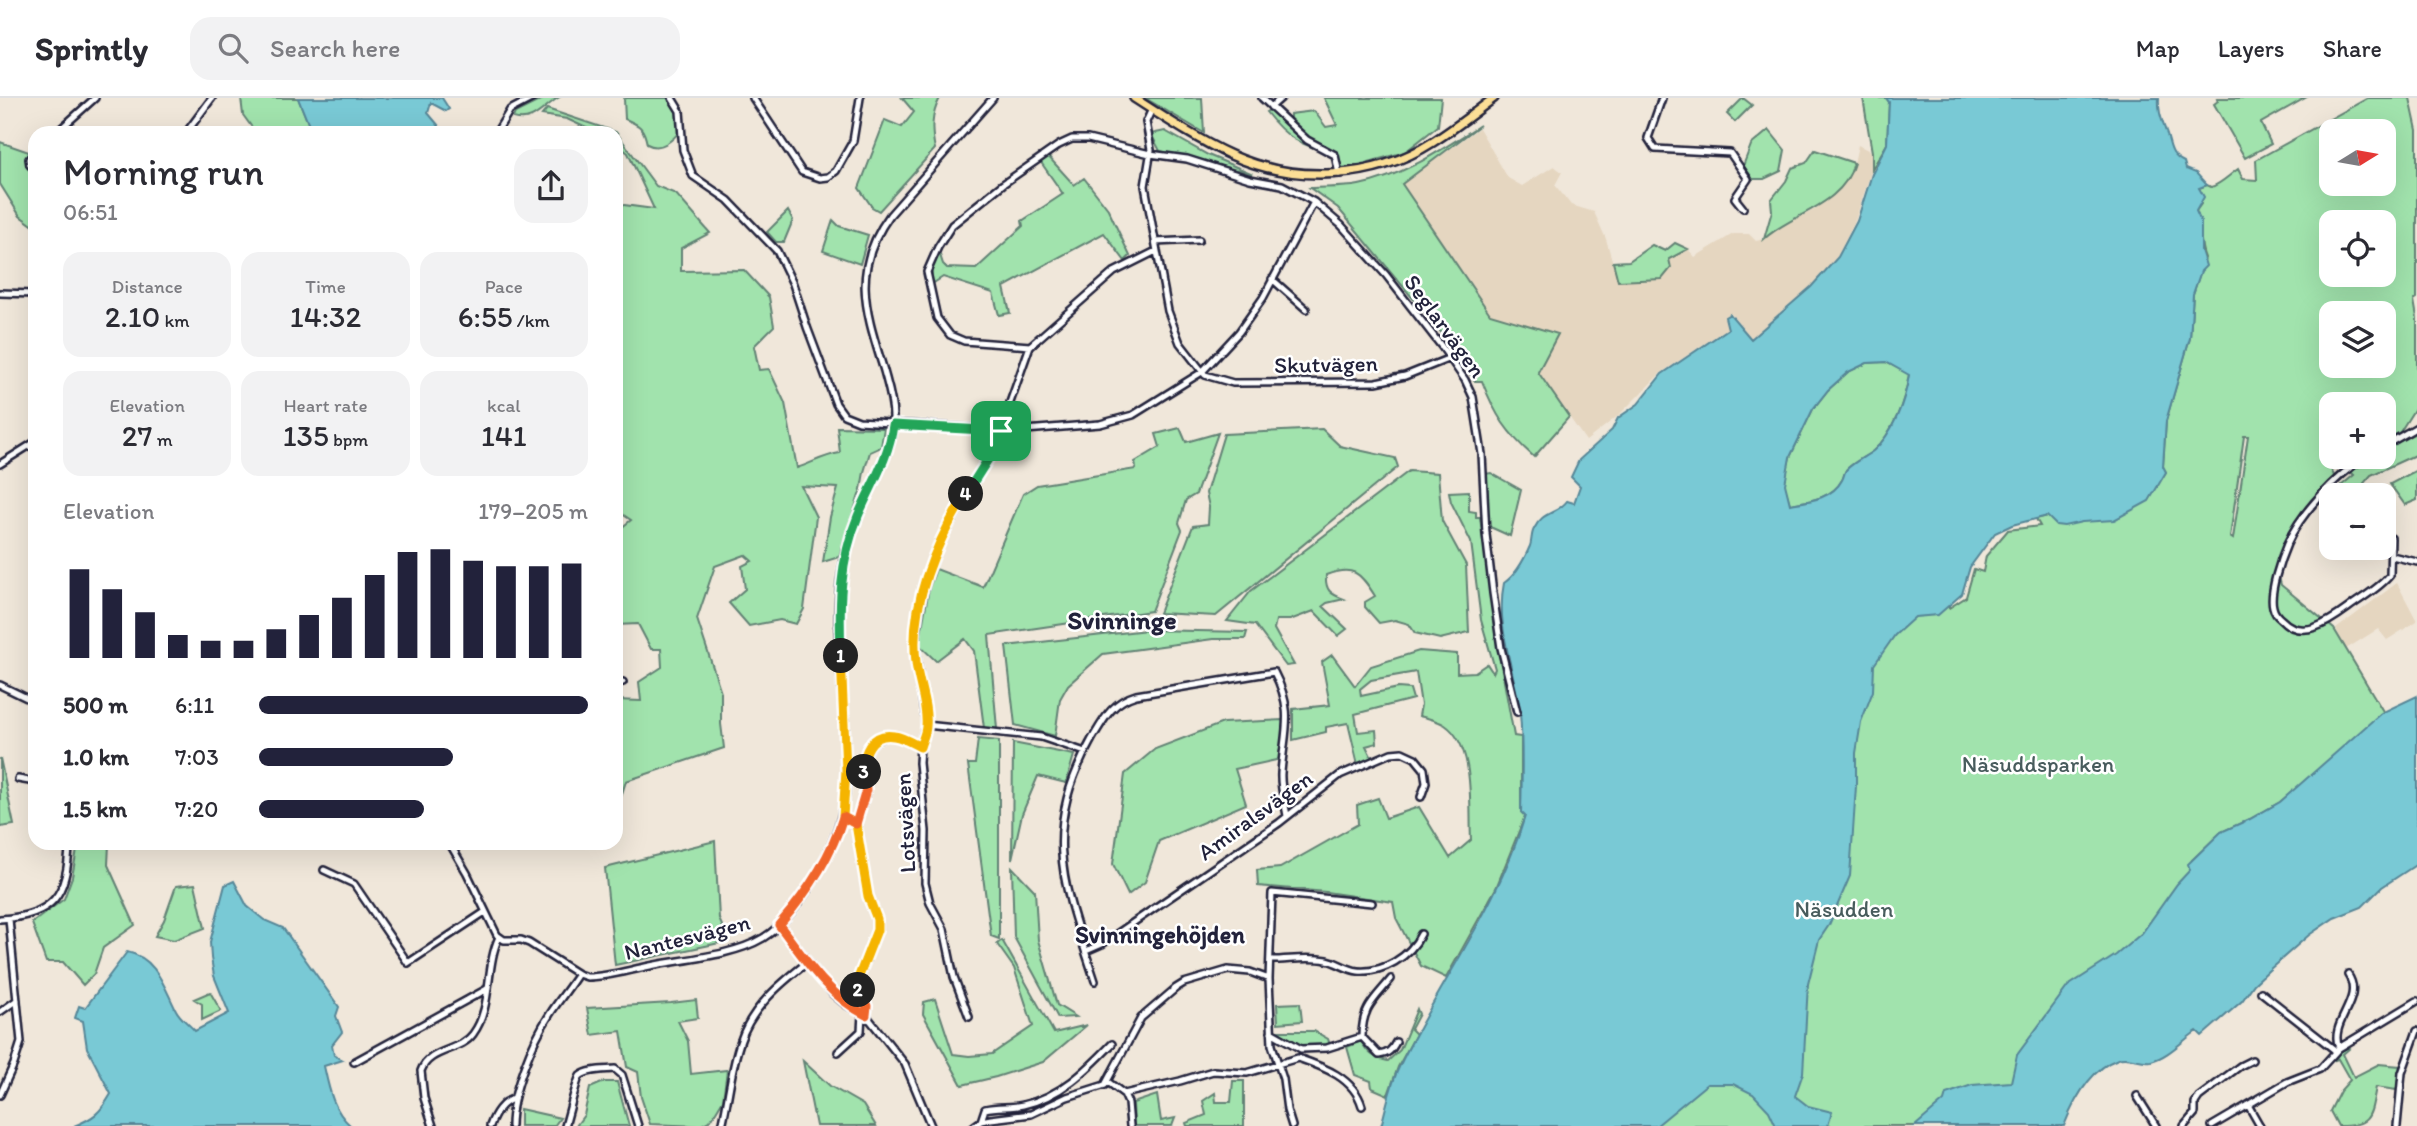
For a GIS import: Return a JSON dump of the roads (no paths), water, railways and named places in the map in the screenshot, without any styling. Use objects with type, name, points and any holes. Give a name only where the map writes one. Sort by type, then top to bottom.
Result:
[{"type":"main road","points":[[1134,98],[1245,161],[1290,172],[1339,174],[1381,165],[1419,150],[1494,98]]},
{"type":"street","points":[[64,126],[94,98]]},
{"type":"street","points":[[191,126],[212,98]]},
{"type":"street","points":[[500,126],[510,110],[533,98]]},
{"type":"street","points":[[673,98],[680,111],[683,150],[693,176],[728,200],[777,251],[793,284],[836,404],[844,415],[859,421],[1001,431],[1073,427],[1122,419],[1141,411],[1202,372],[1239,332],[1256,309],[1314,202]]},
{"type":"street","points":[[753,98],[802,172],[820,178],[836,172],[849,150],[855,132],[860,98]]},
{"type":"street","name":"Nantesvägen","points":[[578,974],[597,976],[735,949],[762,939],[779,925],[799,902],[824,862],[843,817],[846,770],[839,611],[841,580],[851,535],[886,458],[893,425],[891,394],[866,310],[863,287],[868,257],[878,232],[890,215],[993,98]]},
{"type":"street","points":[[1262,98],[1307,140],[1335,155],[1339,174]]},
{"type":"street","points":[[1271,107],[1281,98]]},
{"type":"street","points":[[1662,98],[1648,138],[1655,149],[1730,153],[1748,179],[1735,198],[1743,208]]},
{"type":"street","points":[[1152,109],[1146,126],[1150,154],[1145,186],[1156,251],[1171,325],[1180,343],[1202,372]]},
{"type":"street","name":"Seglarvägen","points":[[1030,346],[964,341],[945,331],[934,311],[927,275],[942,239],[957,221],[1041,156],[1069,140],[1088,139],[1150,154],[1188,159],[1282,185],[1298,191],[1314,202],[1342,225],[1374,261],[1450,358],[1469,387],[1475,406],[1482,454],[1486,534],[1501,648],[1517,712]]},
{"type":"street","points":[[1155,242],[1199,240]]},
{"type":"street","points":[[1030,346],[1114,272],[1156,251]]},
{"type":"street","points":[[1272,279],[1306,309]]},
{"type":"street","points":[[0,293],[28,294]]},
{"type":"street","name":"Lotsvägen","points":[[969,1017],[954,977],[944,929],[926,892],[926,831],[920,747],[926,725],[915,647],[926,580],[939,542],[990,456],[1030,346]]},
{"type":"street","name":"Skutvägen","points":[[1202,372],[1212,379],[1233,383],[1376,382],[1405,376],[1450,358]]},
{"type":"street","points":[[2396,439],[2417,427]]},
{"type":"street","points":[[0,464],[28,446]]},
{"type":"street","points":[[2334,483],[2350,469]]},
{"type":"street","points":[[2319,498],[2293,532],[2275,580],[2273,607],[2278,617],[2289,627],[2299,631],[2311,630],[2339,615],[2388,578],[2392,560]]},
{"type":"street","points":[[2396,557],[2417,562]]},
{"type":"street","points":[[1095,981],[1069,897],[1060,843],[1065,808],[1085,752],[1109,711],[1124,699],[1274,672],[1287,711],[1288,726],[1281,778],[1287,817]]},
{"type":"street","points":[[0,685],[28,699]]},
{"type":"street","points":[[926,725],[1041,737],[1085,752]]},
{"type":"street","points":[[838,1052],[861,1031],[867,1006],[859,994],[857,983],[877,930],[877,919],[868,896],[856,824],[866,790],[863,758],[873,742],[881,737],[893,736],[920,747]]},
{"type":"street","name":"Amiralsvägen","points":[[1086,951],[1102,944],[1287,817],[1340,775],[1395,752],[1411,755],[1424,769],[1426,779],[1422,797]]},
{"type":"street","points":[[18,779],[28,781]]},
{"type":"street","points":[[843,817],[856,824]]},
{"type":"street","points":[[0,919],[34,913],[54,901],[63,888],[68,873],[69,850]]},
{"type":"street","points":[[454,850],[499,937],[504,940],[525,941],[578,974],[541,1028],[514,1099],[511,1126]]},
{"type":"street","points":[[324,870],[354,884],[408,963],[485,912]]},
{"type":"street","points":[[1292,1126],[1271,1032],[1269,979],[1272,960],[1272,893],[1372,903]]},
{"type":"street","points":[[0,1096],[21,1042],[9,919]]},
{"type":"street","points":[[779,925],[840,1000],[864,1014],[905,1064],[931,1126]]},
{"type":"street","points":[[1272,960],[1325,959],[1356,971],[1378,968],[1403,956],[1415,945],[1421,934]]},
{"type":"street","points":[[433,1126],[422,1086],[423,1065],[434,1056],[464,1042],[472,1036],[480,1023],[499,937]]},
{"type":"street","points":[[722,1126],[736,1054],[747,1026],[778,986],[807,962]]},
{"type":"street","points":[[981,1121],[1031,1114],[1068,1097],[1102,1087],[1108,1082],[1140,1018],[1184,983],[1228,970],[1250,972],[1269,979]]},
{"type":"street","points":[[2338,1049],[2338,1028],[2351,1000],[2352,981],[2348,975]]},
{"type":"street","points":[[1391,979],[1367,1006],[1362,1021],[1362,1037],[1379,1055],[1386,1055],[1396,1042]]},
{"type":"street","points":[[354,1062],[487,989]]},
{"type":"street","points":[[2260,992],[2338,1049]]},
{"type":"street","points":[[0,1012],[16,1000]]},
{"type":"street","points":[[2212,1126],[2225,1121],[2296,1078],[2320,1069],[2338,1049],[2417,1001]]},
{"type":"street","points":[[2397,1126],[2402,1073],[2417,1031]]},
{"type":"street","points":[[1271,1032],[1301,1049],[1327,1048],[1362,1037]]},
{"type":"street","points":[[975,1126],[981,1121],[985,1109],[1022,1106],[1068,1085],[1112,1044]]},
{"type":"street","points":[[1124,1094],[1213,1071],[1247,1073],[1301,1059],[1347,1080],[1358,1093],[1362,1106]]},
{"type":"street","points":[[2184,1126],[2193,1116],[2199,1097],[2235,1069],[2252,1060]]},
{"type":"street","points":[[565,1126],[572,1109],[578,1078],[583,1074],[615,1069],[622,1074],[638,1126]]},
{"type":"street","points":[[1108,1082],[1124,1094],[1128,1103],[1130,1126]]},
{"type":"street","points":[[2137,1096],[2156,1126]]},
{"type":"street","points":[[490,1126],[496,1113],[505,1103],[514,1099]]},
{"type":"street","points":[[2248,1105],[2260,1126]]},
{"type":"water","points":[[298,98],[442,98],[449,109],[446,111],[431,103],[428,113],[439,126],[309,126]]},
{"type":"water","points":[[1886,98],[2159,98],[2161,116],[2173,153],[2184,162],[2186,169],[2196,173],[2207,185],[2199,188],[2204,197],[2196,211],[2201,222],[2201,250],[2206,266],[2201,271],[2193,294],[2190,338],[2166,421],[2163,466],[2166,472],[2149,501],[2114,520],[2064,526],[2056,525],[2047,516],[2012,525],[1995,533],[1970,567],[1962,594],[1938,615],[1915,617],[1895,635],[1874,665],[1873,691],[1861,722],[1856,753],[1850,876],[1829,925],[1819,940],[1808,984],[1803,1073],[1795,1096],[1808,1106],[1832,1112],[1828,1126],[1776,1126],[1769,1111],[1753,1094],[1733,1084],[1707,1084],[1656,1126],[1381,1126],[1400,1065],[1485,912],[1514,849],[1525,816],[1521,812],[1520,713],[1502,616],[1504,583],[1522,562],[1537,523],[1567,501],[1574,503],[1580,486],[1571,477],[1579,460],[1612,430],[1618,418],[1638,404],[1662,374],[1728,329],[1725,317],[1730,314],[1751,339],[1811,287],[1838,257],[1857,221],[1872,174],[1887,144],[1889,102]],"holes":[[[1886,362],[1909,375],[1897,416],[1880,444],[1849,467],[1832,491],[1819,498],[1790,504],[1785,484],[1790,457],[1813,409],[1828,390],[1848,372],[1867,363]]]},
{"type":"water","points":[[2417,696],[2417,864],[2382,887],[2362,907],[2334,918],[2309,935],[2254,984],[2242,1001],[2202,1036],[2197,1031],[2169,1052],[2151,1061],[2122,1058],[2099,1070],[2084,1086],[2064,1126],[1915,1126],[1944,1101],[1946,1094],[1972,1085],[2011,1082],[2017,1055],[2068,986],[2116,955],[2142,933],[2190,870],[2188,864],[2221,832],[2280,802],[2381,713]]},
{"type":"water","points":[[234,881],[247,906],[264,920],[283,928],[339,1007],[336,1016],[342,1032],[332,1045],[334,1055],[343,1060],[324,1066],[336,1106],[351,1126],[74,1126],[96,1114],[111,1094],[87,1048],[83,1021],[75,1018],[79,1006],[85,1008],[127,952],[146,960],[153,967],[178,1013],[195,1031],[229,1013],[214,976],[210,942],[225,885]]},
{"type":"district","name":"Svinninge","points":[[1122,620]]},
{"type":"district","name":"Svinningehöjden","points":[[1160,934]]},
{"type":"park label","name":"Näsuddsparken","points":[[2038,764]]},
{"type":"park label","name":"Näsudden","points":[[1844,909]]}]
